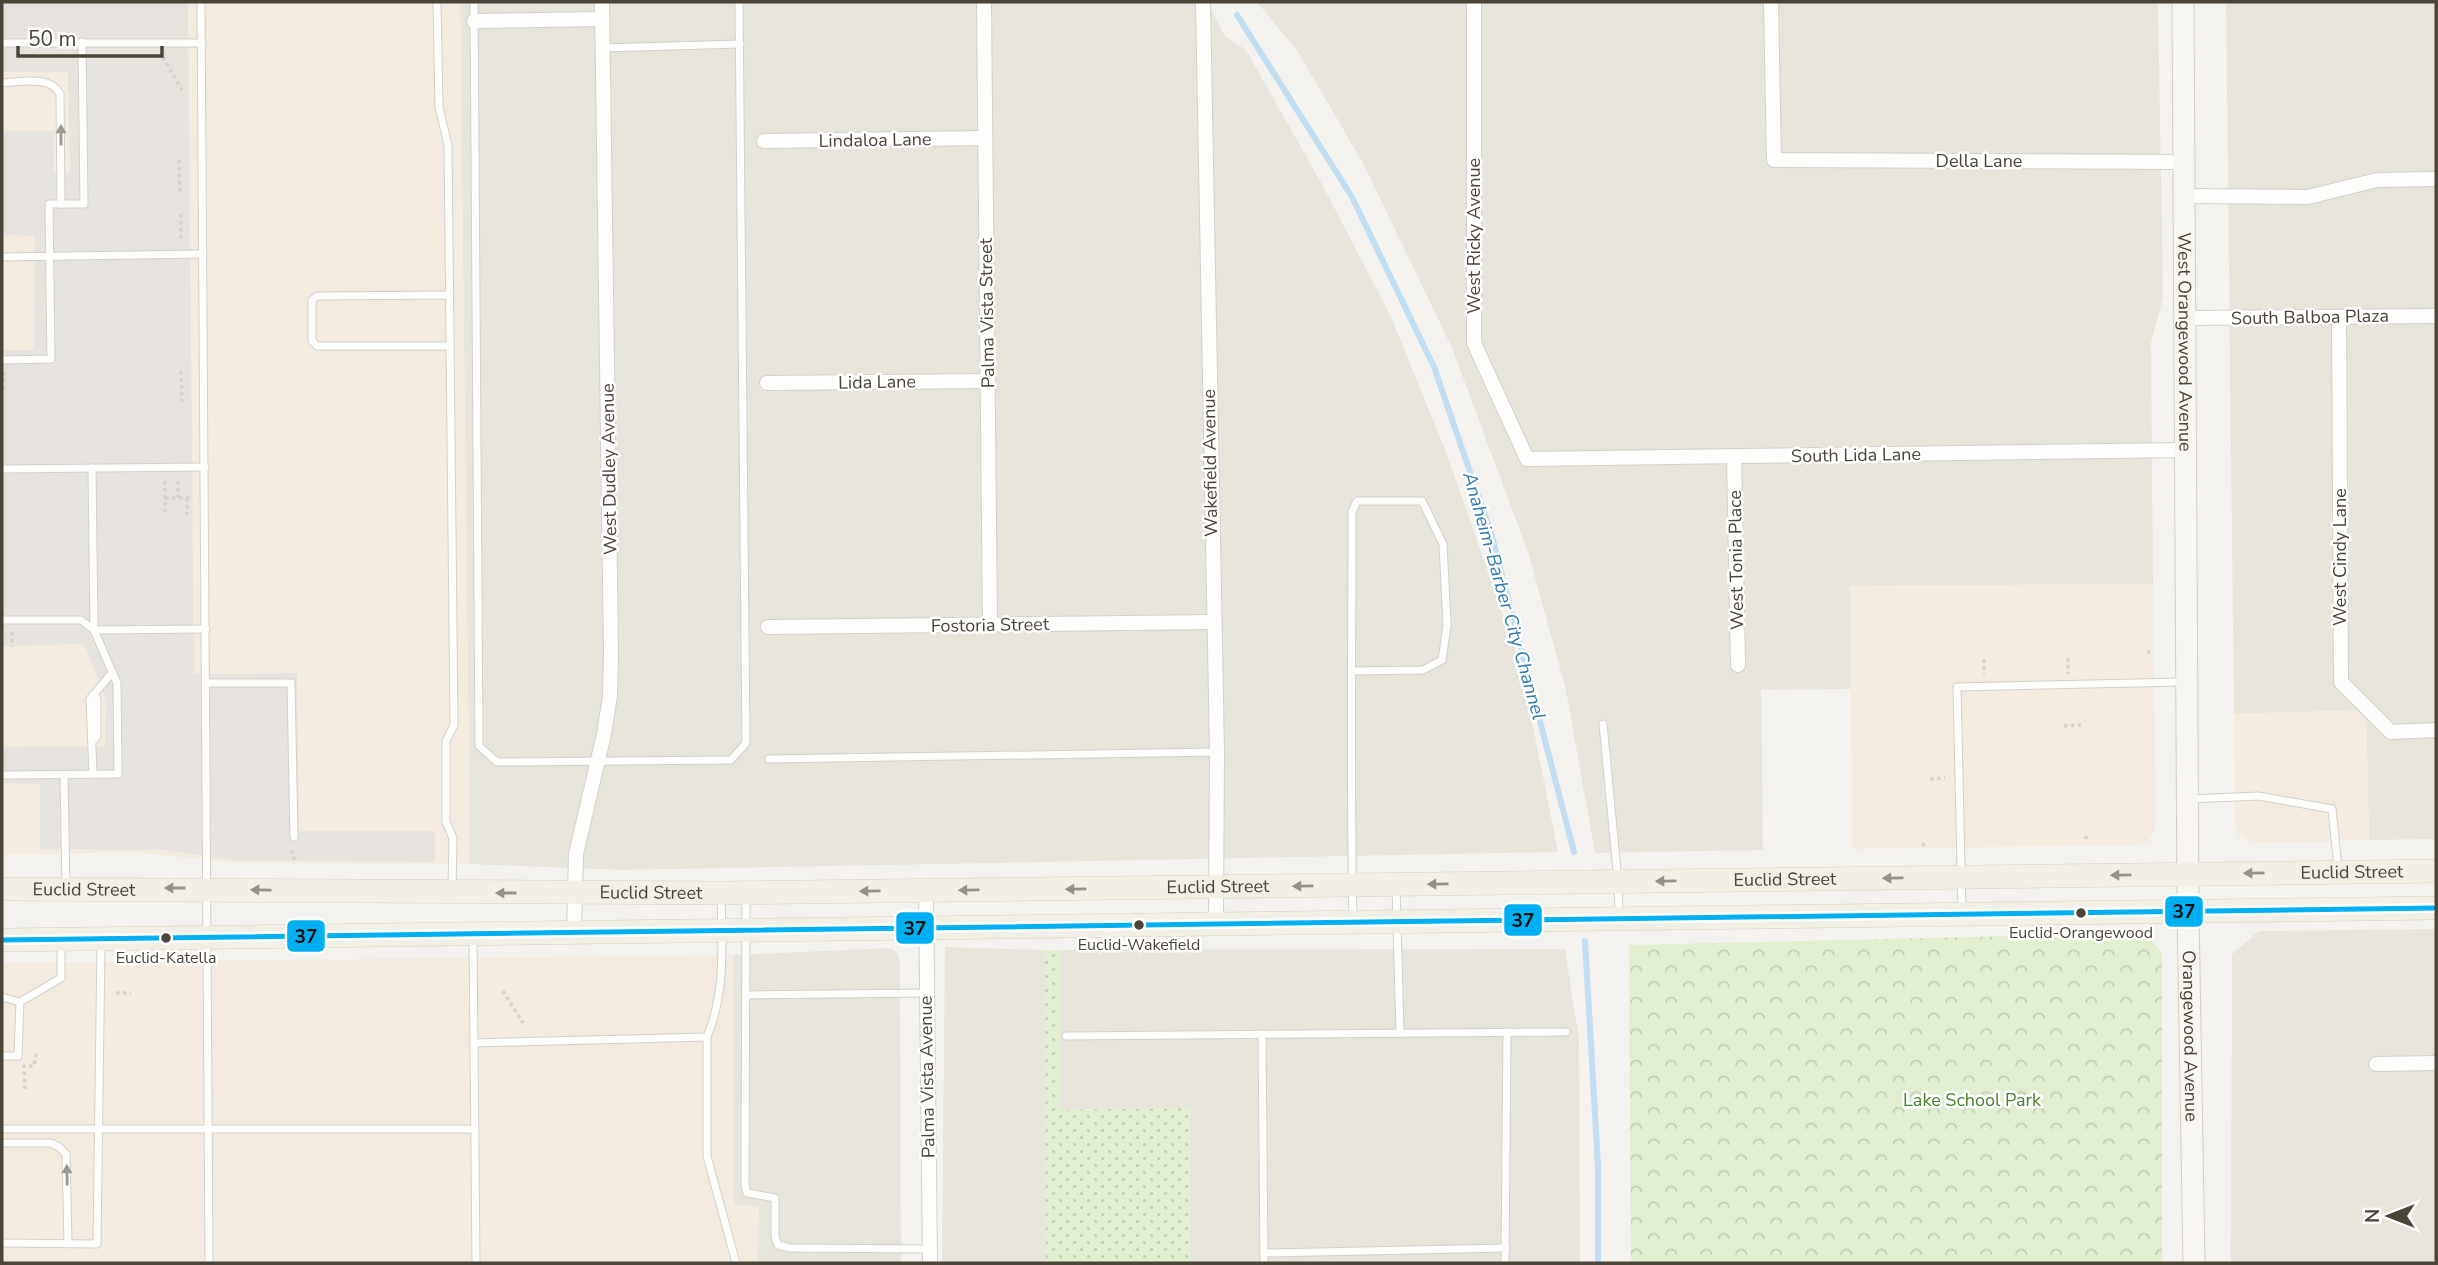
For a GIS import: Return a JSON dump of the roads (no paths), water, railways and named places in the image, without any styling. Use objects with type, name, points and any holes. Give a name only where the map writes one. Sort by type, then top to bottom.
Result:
[{"type":"main road","name":"West Orangewood Avenue","points":[[2183,2],[2188,682]]},
{"type":"main road","name":"Orangewood Avenue","points":[[2188,682],[2188,911],[2194,1263]]},
{"type":"main road","name":"Euclid Street","points":[[2,889],[746,893],[2436,871]]},
{"type":"main road","name":"Euclid Street","points":[[2,940],[2436,908]]},
{"type":"street","name":"West Dudley Avenue","points":[[574,932],[576,854],[610,696],[602,2]]},
{"type":"street","name":"Palma Vista Street","points":[[984,2],[990,625]]},
{"type":"street","name":"Wakefield Avenue","points":[[1203,2],[1217,752],[1216,924]]},
{"type":"street","name":"West Ricky Avenue","points":[[1474,2],[1474,343],[1527,459]]},
{"type":"street","name":"Della Lane","points":[[1771,2],[1774,160],[2185,162]]},
{"type":"street","points":[[474,20],[603,19]]},
{"type":"street","name":"Lindaloa Lane","points":[[764,141],[985,138]]},
{"type":"street","points":[[2185,196],[2308,197],[2378,180],[2436,179]]},
{"type":"street","name":"South Balboa Plaza","points":[[2184,318],[2436,316]]},
{"type":"street","name":"West Cindy Lane","points":[[2339,317],[2341,682],[2391,732],[2436,730]]},
{"type":"street","name":"Lida Lane","points":[[767,383],[988,381]]},
{"type":"street","name":"South Lida Lane","points":[[1527,459],[2185,450]]},
{"type":"street","name":"West Tonia Place","points":[[1734,456],[1738,664]]},
{"type":"street","name":"Fostoria Street","points":[[768,627],[1213,622]]},
{"type":"street","name":"Palma Vista Avenue","points":[[926,890],[930,1256]]},
{"type":"street","points":[[2376,1064],[2436,1063]]},
{"type":"lane","points":[[201,2],[209,1263]]},
{"type":"lane","points":[[438,2],[439,107],[448,145],[454,726],[446,741],[446,822],[453,838],[452,893]]},
{"type":"lane","points":[[474,2],[479,746],[497,762],[731,760],[746,743],[739,2]]},
{"type":"lane","points":[[2,360],[51,359],[49,204],[84,204],[82,42]]},
{"type":"lane","points":[[2,43],[202,43]]},
{"type":"lane","points":[[603,48],[740,44]]},
{"type":"lane","points":[[2,83],[44,82],[54,86],[60,94],[61,204]]},
{"type":"lane","points":[[2,257],[203,254]]},
{"type":"lane","points":[[450,295],[317,296],[312,300],[312,341],[317,346],[450,346]]},
{"type":"lane","points":[[2,469],[205,467]]},
{"type":"lane","points":[[2,775],[118,774],[117,683],[94,630],[92,468]]},
{"type":"lane","points":[[1352,671],[1423,670],[1442,660],[1447,625],[1443,544],[1422,501],[1357,501],[1352,512],[1352,671],[1353,885],[1354,922]]},
{"type":"lane","points":[[2,620],[81,620],[94,630],[206,629]]},
{"type":"lane","points":[[93,774],[90,699],[112,673]]},
{"type":"lane","points":[[206,682],[291,683],[295,837]]},
{"type":"lane","points":[[1962,914],[1957,687],[2188,682]]},
{"type":"lane","points":[[1603,724],[1618,881],[1619,919]]},
{"type":"lane","points":[[769,759],[1217,752]]},
{"type":"lane","points":[[64,775],[66,888]]},
{"type":"lane","points":[[2188,799],[2258,796],[2332,809],[2339,872]]},
{"type":"lane","points":[[1396,884],[1400,1033]]},
{"type":"lane","points":[[721,893],[723,976],[707,1037],[708,1156],[736,1263]]},
{"type":"lane","points":[[746,893],[747,1193],[775,1198],[775,1237],[779,1245],[790,1248],[930,1256]]},
{"type":"lane","points":[[473,934],[476,1263]]},
{"type":"lane","points":[[2,1243],[97,1244],[101,938]]},
{"type":"lane","points":[[2,997],[20,1002],[61,978],[61,939]]},
{"type":"lane","points":[[746,995],[926,993]]},
{"type":"lane","points":[[2,1056],[19,1056],[20,1002]]},
{"type":"lane","points":[[1506,1263],[1507,1032]]},
{"type":"lane","points":[[1066,1036],[1566,1032]]},
{"type":"lane","points":[[1262,1034],[1264,1263]]},
{"type":"lane","points":[[474,1043],[707,1037]]},
{"type":"lane","points":[[2,1129],[475,1129]]},
{"type":"lane","points":[[2,1143],[51,1143],[66,1154],[68,1243]]},
{"type":"lane","points":[[1264,1253],[1506,1248]]},
{"type":"waterway","name":"Anaheim-Barber City Channel","points":[[1237,15],[1352,197],[1434,367],[1491,533],[1574,852]]},
{"type":"waterway","name":"Anaheim-Barber City Channel","points":[[1585,941],[1598,1166],[1598,1263]]},
{"type":"place","name":"Euclid-Orangewood","points":[[2081,913]]},
{"type":"place","name":"Euclid-Wakefield","points":[[1139,925]]},
{"type":"place","name":"Euclid-Katella","points":[[166,938]]},
{"type":"park label","name":"Lake School Park","points":[[1972,1100]]}]
